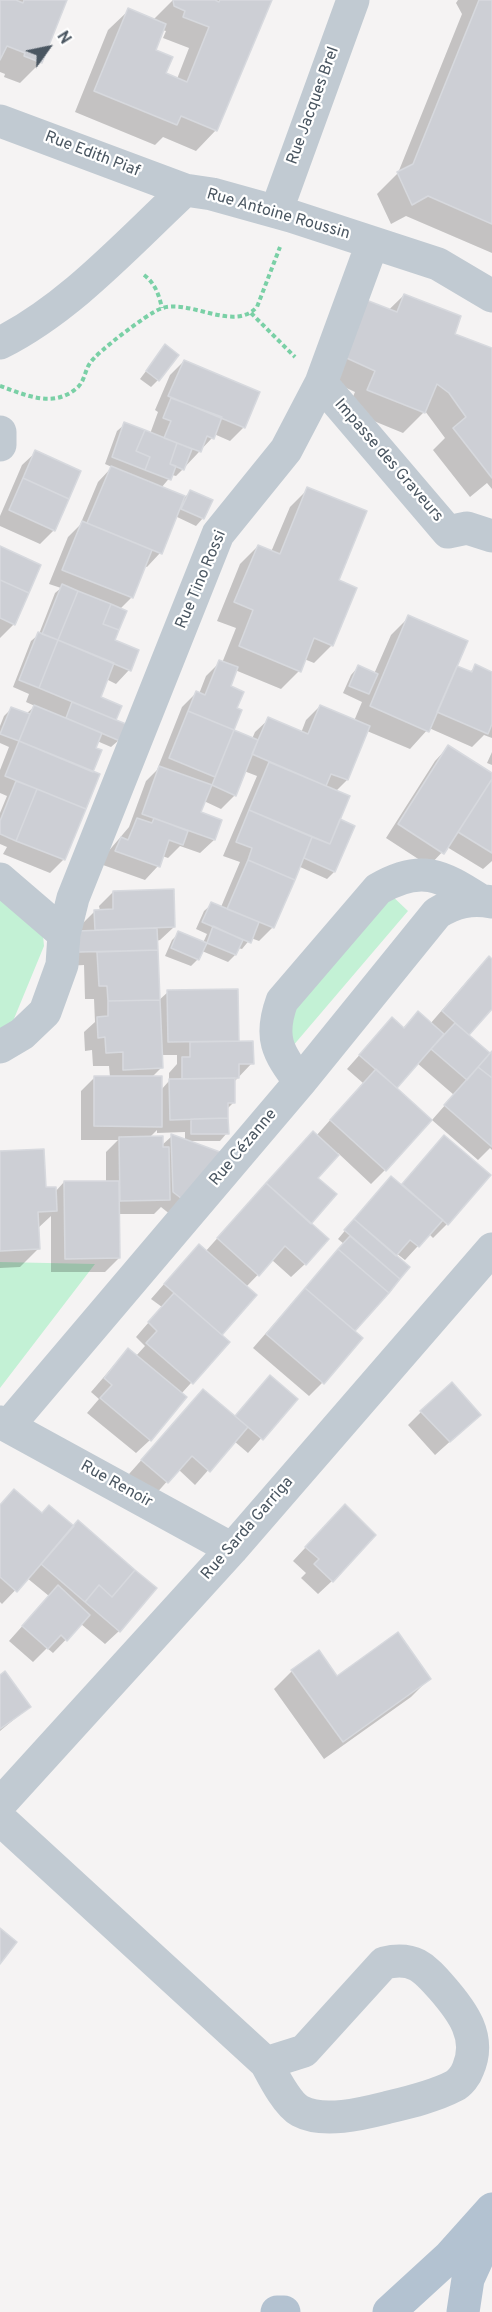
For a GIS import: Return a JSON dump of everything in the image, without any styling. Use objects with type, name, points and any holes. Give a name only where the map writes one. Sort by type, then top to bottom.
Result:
[{"type":"main road","points":[[389,2312],[449,2257],[492,2209]]},
{"type":"main road","points":[[463,2312],[468,2279],[492,2227]]},
{"type":"main road","points":[[277,2312],[284,2312]]},
{"type":"street","name":"Rue Jacques Brel","points":[[284,214],[353,0]]},
{"type":"street","name":"Rue Edith Piaf","points":[[0,121],[185,190]]},
{"type":"street","name":"Rue Antoine Roussin","points":[[0,342],[45,317],[185,190],[212,194],[284,214],[438,264],[492,296]]},
{"type":"street","name":"Rue Tino Rossi","points":[[0,1047],[22,1034],[45,1012],[62,965],[64,934],[73,898],[218,534],[286,450],[321,383],[372,244]]},
{"type":"street","name":"Impasse des Graveurs","points":[[321,383],[448,532],[467,528],[492,536]]},
{"type":"street","points":[[0,432],[0,445]]},
{"type":"street","points":[[300,1082],[286,1064],[278,1044],[274,1022],[282,1001],[378,889],[397,877],[422,874],[448,879],[486,901]]},
{"type":"street","points":[[0,879],[64,934]]},
{"type":"street","name":"Rue Cézanne","points":[[4,1424],[300,1082],[436,913],[450,905],[464,901],[486,901]]},
{"type":"street","name":"Rue Sarda Garriga","points":[[0,1804],[231,1549],[492,1249]]},
{"type":"street","name":"Rue Renoir","points":[[4,1424],[231,1549]]},
{"type":"street","points":[[0,1819],[258,2055],[279,2088],[299,2111],[316,2115],[349,2117],[405,2103],[456,2085],[466,2073],[472,2060],[474,2043],[469,2026],[456,2005],[429,1973],[418,1964],[399,1960],[384,1963],[304,2051],[258,2055]]},
{"type":"path","points":[[0,386],[36,398],[60,399],[79,386],[93,359],[162,308],[175,307],[240,318],[251,313],[256,307],[284,214]]},
{"type":"path","points":[[251,313],[321,383]]},
{"type":"green space","points":[[387,891],[408,911],[292,1047],[287,1006]]},
{"type":"green space","points":[[0,899],[43,935],[44,946],[11,1026],[0,1033]]},
{"type":"green space","points":[[0,1262],[95,1264],[0,1388]]},
{"type":"building","points":[[0,0],[16,0],[23,3],[24,0],[67,0],[42,63],[7,46],[0,60]]},
{"type":"building","points":[[173,0],[215,0],[219,2],[220,0],[272,0],[217,131],[181,116],[177,125],[94,91],[128,8],[166,24],[156,50],[173,57],[166,73],[187,82],[209,27],[183,17],[185,11],[174,6]]},
{"type":"building","points":[[479,0],[492,0],[492,224],[428,196],[412,205],[397,172],[413,164]]},
{"type":"building","points":[[404,294],[461,316],[455,334],[492,348],[492,478],[453,428],[466,417],[449,393],[437,384],[425,413],[367,390],[375,371],[340,355],[361,298],[397,312]]},
{"type":"building","points":[[165,344],[179,355],[159,381],[146,371]]},
{"type":"building","points":[[184,360],[260,392],[245,428],[168,396]]},
{"type":"building","points":[[171,398],[222,417],[214,439],[207,436],[201,452],[164,438],[171,421],[163,418]]},
{"type":"building","points":[[124,422],[145,430],[136,451],[150,457],[145,470],[112,457]]},
{"type":"building","points":[[145,430],[177,443],[170,464],[176,466],[171,480],[145,470],[150,457],[136,451]]},
{"type":"building","points":[[177,443],[192,449],[184,470],[170,464]]},
{"type":"building","points":[[35,450],[81,471],[69,499],[23,478]]},
{"type":"building","points":[[111,466],[185,496],[162,554],[87,523]]},
{"type":"building","points":[[23,478],[69,499],[55,531],[9,510]]},
{"type":"building","points":[[307,487],[367,511],[339,580],[357,588],[333,646],[314,638],[301,672],[239,646],[253,610],[234,602],[258,545],[280,554]]},
{"type":"building","points":[[190,490],[213,500],[204,519],[181,509]]},
{"type":"building","points":[[82,521],[152,550],[133,598],[62,570]]},
{"type":"building","points":[[0,546],[41,565],[29,593],[0,580]]},
{"type":"building","points":[[0,580],[29,593],[15,625],[0,618]]},
{"type":"building","points":[[62,584],[78,591],[58,640],[42,634]]},
{"type":"building","points":[[78,591],[111,604],[103,624],[119,630],[115,640],[139,650],[131,671],[58,640]]},
{"type":"building","points":[[111,604],[127,611],[119,630],[103,624]]},
{"type":"building","points":[[408,615],[468,641],[429,732],[370,706]]},
{"type":"building","points":[[38,632],[58,640],[39,688],[19,680]]},
{"type":"building","points":[[58,640],[114,663],[101,697],[122,706],[116,720],[39,688]]},
{"type":"building","points":[[219,660],[238,667],[231,686],[244,692],[237,708],[242,710],[234,730],[188,711],[196,691],[205,695]]},
{"type":"building","points":[[475,664],[492,672],[492,724],[488,734],[437,712],[457,666],[472,672]]},
{"type":"building","points":[[358,665],[378,674],[369,694],[349,686]]},
{"type":"building","points":[[72,702],[126,724],[120,741],[66,718]]},
{"type":"building","points":[[34,705],[102,733],[96,748],[102,750],[93,772],[19,741]]},
{"type":"building","points":[[320,705],[370,726],[348,780],[331,774],[326,786],[252,754],[268,717],[308,734]]},
{"type":"building","points":[[11,707],[30,714],[19,741],[0,734]]},
{"type":"building","points":[[188,711],[234,730],[215,777],[169,758]]},
{"type":"building","points":[[234,730],[258,740],[236,796],[212,785]]},
{"type":"building","points":[[19,741],[100,774],[86,809],[5,776]]},
{"type":"building","points":[[448,745],[492,773],[492,779],[444,854],[398,824]]},
{"type":"building","points":[[269,762],[350,796],[330,844],[249,810]]},
{"type":"building","points":[[159,766],[212,785],[201,812],[222,820],[215,840],[142,814]]},
{"type":"building","points":[[492,779],[492,853],[458,832]]},
{"type":"building","points":[[16,781],[37,789],[16,841],[0,834],[0,821]]},
{"type":"building","points":[[37,789],[86,809],[65,860],[16,841]]},
{"type":"building","points":[[249,810],[312,837],[295,880],[248,860],[252,848],[236,842]]},
{"type":"building","points":[[137,818],[152,823],[154,818],[188,831],[183,845],[169,840],[160,867],[115,851],[121,837],[128,840]]},
{"type":"building","points":[[340,819],[355,826],[335,872],[304,858],[312,837],[330,844]]},
{"type":"building","points":[[248,860],[295,880],[274,928],[227,909]]},
{"type":"building","points":[[174,889],[175,927],[95,930],[94,910],[113,909],[113,891]]},
{"type":"building","points":[[211,902],[259,922],[251,943],[202,922]]},
{"type":"building","points":[[213,926],[243,940],[236,955],[207,943]]},
{"type":"building","points":[[157,928],[158,950],[79,952],[78,931]]},
{"type":"building","points":[[178,931],[207,943],[199,960],[171,948]]},
{"type":"building","points":[[158,950],[160,1000],[108,1001],[107,986],[99,986],[97,952]]},
{"type":"building","points":[[489,956],[492,959],[492,1009],[469,1035],[442,1011]]},
{"type":"building","points":[[238,989],[239,1041],[168,1042],[167,990]]},
{"type":"building","points":[[160,1000],[163,1068],[123,1070],[123,1052],[106,1053],[105,1037],[98,1038],[97,1017],[108,1016],[108,1001]]},
{"type":"building","points":[[418,1011],[444,1034],[397,1088],[359,1055],[392,1017],[404,1028]]},
{"type":"building","points":[[455,1023],[490,1053],[467,1080],[431,1049]]},
{"type":"building","points":[[253,1041],[254,1064],[239,1064],[239,1078],[182,1079],[182,1057],[190,1057],[190,1042]]},
{"type":"building","points":[[492,1051],[492,1078],[478,1067]]},
{"type":"building","points":[[478,1067],[492,1078],[492,1147],[444,1105]]},
{"type":"building","points":[[376,1069],[432,1120],[386,1171],[330,1120]]},
{"type":"building","points":[[94,1076],[162,1076],[162,1127],[94,1126]]},
{"type":"building","points":[[235,1078],[235,1103],[228,1103],[228,1118],[170,1120],[169,1079]]},
{"type":"building","points":[[228,1118],[229,1134],[191,1134],[191,1119]]},
{"type":"building","points":[[313,1131],[339,1155],[318,1178],[337,1194],[311,1224],[266,1183]]},
{"type":"building","points":[[171,1134],[220,1152],[186,1202],[173,1192]]},
{"type":"building","points":[[444,1135],[491,1175],[448,1225],[402,1184]]},
{"type":"building","points":[[163,1136],[163,1147],[169,1147],[170,1200],[120,1201],[119,1137]]},
{"type":"building","points":[[44,1149],[46,1187],[56,1187],[57,1211],[38,1212],[40,1249],[0,1251],[0,1151]]},
{"type":"building","points":[[391,1176],[443,1220],[419,1247],[410,1240],[396,1256],[354,1219]]},
{"type":"building","points":[[64,1181],[119,1181],[120,1258],[65,1259]]},
{"type":"building","points":[[266,1183],[329,1239],[306,1265],[285,1246],[259,1276],[217,1238]]},
{"type":"building","points":[[354,1219],[410,1267],[400,1279],[344,1230]]},
{"type":"building","points":[[350,1236],[400,1279],[389,1293],[338,1249]]},
{"type":"building","points":[[199,1244],[257,1295],[222,1335],[164,1284]]},
{"type":"building","points":[[338,1249],[389,1293],[355,1331],[305,1288]]},
{"type":"building","points":[[305,1288],[363,1338],[324,1384],[266,1334]]},
{"type":"building","points":[[174,1293],[230,1342],[193,1384],[146,1343],[157,1331],[148,1322]]},
{"type":"building","points":[[128,1348],[187,1397],[151,1441],[100,1398],[112,1385],[104,1378]]},
{"type":"building","points":[[270,1375],[298,1399],[263,1440],[235,1416]]},
{"type":"building","points":[[452,1382],[481,1415],[450,1442],[420,1411]]},
{"type":"building","points":[[203,1389],[248,1427],[210,1472],[192,1456],[168,1483],[141,1460]]},
{"type":"building","points":[[14,1489],[42,1513],[49,1505],[74,1526],[17,1592],[0,1577],[0,1505]]},
{"type":"building","points":[[345,1504],[376,1535],[333,1582],[314,1564],[319,1559],[305,1547]]},
{"type":"building","points":[[78,1520],[135,1570],[112,1597],[99,1585],[85,1602],[41,1564]]},
{"type":"building","points":[[135,1570],[157,1588],[120,1632],[85,1602],[99,1585],[112,1597]]},
{"type":"building","points":[[58,1585],[90,1615],[67,1641],[61,1635],[48,1649],[22,1626]]},
{"type":"building","points":[[398,1632],[431,1679],[343,1742],[291,1670],[319,1650],[337,1676]]},
{"type":"building","points":[[5,1671],[31,1707],[0,1729],[0,1675]]},
{"type":"building","points":[[0,1928],[17,1942],[0,1964]]}]
